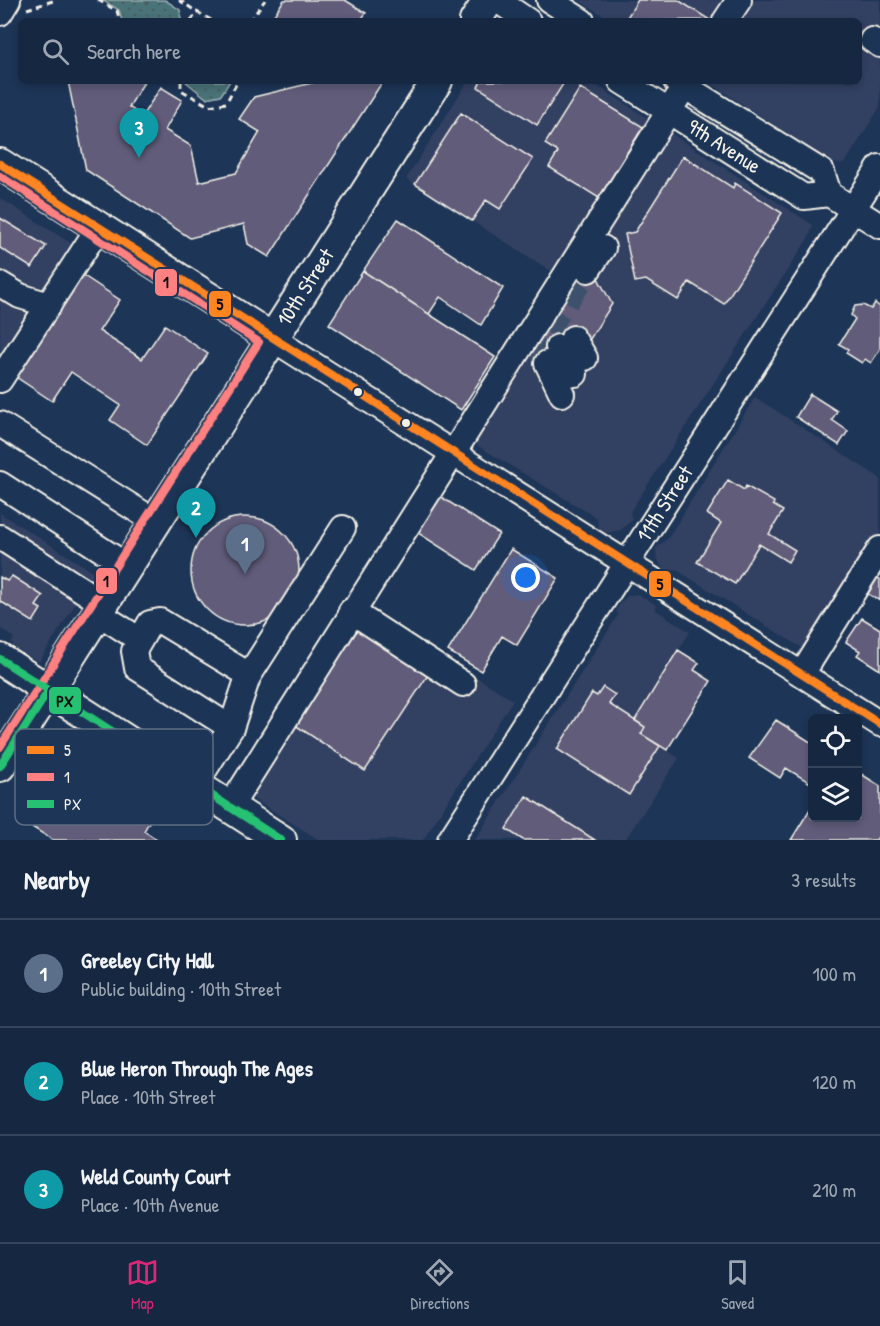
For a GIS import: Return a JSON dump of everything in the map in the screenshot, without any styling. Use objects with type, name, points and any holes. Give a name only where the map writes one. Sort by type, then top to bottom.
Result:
[{"type":"main road","points":[[477,18],[489,0]]},
{"type":"main road","name":"10th Street","points":[[24,729],[435,84]]},
{"type":"main road","points":[[0,164],[273,339]]},
{"type":"main road","points":[[0,659],[109,729]]},
{"type":"main road","name":"10th Street","points":[[0,766],[15,743]]},
{"type":"main road","points":[[213,796],[281,840]]},
{"type":"street","points":[[496,0],[523,18]]},
{"type":"street","points":[[549,0],[577,18]]},
{"type":"street","points":[[728,18],[739,0]]},
{"type":"street","points":[[0,13],[17,5]]},
{"type":"street","name":"9th Avenue","points":[[626,84],[804,197],[830,194]]},
{"type":"street","points":[[230,807],[452,452],[675,116],[687,86]]},
{"type":"street","name":"9th Avenue","points":[[687,86],[822,172],[830,194],[880,226]]},
{"type":"street","name":"11th Street","points":[[450,840],[880,166]]},
{"type":"street","points":[[0,380],[99,227]]},
{"type":"street","points":[[588,270],[603,248]]},
{"type":"street","points":[[0,284],[20,296],[49,305]]},
{"type":"street","points":[[273,339],[880,724]]},
{"type":"street","points":[[562,394],[568,356]]},
{"type":"street","points":[[0,424],[156,522]]},
{"type":"street","points":[[0,484],[127,566]]},
{"type":"street","points":[[213,756],[231,728],[249,675],[343,528]]},
{"type":"street","points":[[0,537],[101,609],[140,640]]},
{"type":"street","points":[[802,674],[880,549]]},
{"type":"street","points":[[351,611],[463,684]]},
{"type":"street","points":[[231,728],[137,668],[134,655],[150,623],[160,621],[249,675]]},
{"type":"path","points":[[17,5],[56,0]]},
{"type":"path","points":[[98,0],[117,11],[119,18]]},
{"type":"path","points":[[179,0],[208,18]]},
{"type":"path","points":[[252,18],[265,0]]},
{"type":"path","points":[[193,18],[197,12]]},
{"type":"path","points":[[181,84],[181,90],[209,106],[226,104],[236,84]]},
{"type":"shaded area","points":[[578,0],[880,0],[880,107],[845,163],[832,163],[712,84],[862,84],[862,18],[607,18]]},
{"type":"shaded area","points":[[466,84],[595,84],[813,225],[809,237],[630,512],[632,520],[621,530],[606,533],[598,528],[597,518],[450,429],[595,206],[551,271],[406,179]]},
{"type":"shaded area","points":[[0,198],[78,248],[0,370]]},
{"type":"shaded area","points":[[755,397],[880,478],[880,537],[807,651],[675,569],[669,572],[662,568],[656,555],[656,548],[668,538]]},
{"type":"shaded area","points":[[0,513],[95,573],[39,662],[12,646],[13,637],[0,628]]},
{"type":"shaded area","points":[[638,594],[655,604],[656,610],[690,632],[635,720],[645,727],[641,734],[679,758],[625,840],[475,840],[618,615],[616,611],[621,602],[629,595]]},
{"type":"shaded area","points":[[347,596],[513,700],[423,840],[319,840],[228,783]]},
{"type":"green space","points":[[102,0],[165,0],[180,10],[181,18],[121,18],[119,10]]},
{"type":"green space","points":[[189,84],[228,84],[221,95],[206,98]]},
{"type":"building","points":[[284,0],[345,0],[366,13],[362,18],[272,18]]},
{"type":"building","points":[[638,0],[678,0],[707,18],[627,18]]},
{"type":"building","points":[[69,84],[143,84],[129,107],[142,116],[161,87],[182,100],[165,130],[191,146],[199,182],[236,173],[260,132],[239,119],[254,97],[308,84],[381,84],[269,257],[248,244],[244,224],[190,238],[86,170]]},
{"type":"building","points":[[480,84],[563,84],[537,125],[478,87]]},
{"type":"building","points":[[580,88],[643,127],[599,198],[549,167],[558,152],[545,144]]},
{"type":"building","points":[[461,113],[533,159],[500,209],[486,200],[472,221],[415,184]]},
{"type":"building","points":[[683,156],[733,188],[735,183],[782,213],[724,304],[689,282],[678,300],[646,280],[635,282],[625,234],[635,232]]},
{"type":"building","points":[[0,218],[46,246],[32,268],[0,248]]},
{"type":"building","points":[[398,219],[503,288],[481,325],[440,297],[429,314],[363,271]]},
{"type":"building","points":[[574,270],[594,271],[612,304],[590,339],[565,337],[547,363],[535,361],[526,344]]},
{"type":"building","points":[[363,271],[495,357],[461,410],[329,324]]},
{"type":"building","points":[[81,274],[120,300],[99,331],[142,359],[165,325],[208,354],[147,445],[110,420],[120,405],[71,372],[52,401],[13,375]]},
{"type":"building","points":[[875,303],[880,307],[880,349],[871,363],[865,359],[862,363],[846,353],[848,349],[839,344],[855,319],[851,315],[855,306],[863,305],[871,309]]},
{"type":"building","points":[[810,394],[837,411],[832,420],[848,431],[839,445],[796,417]]},
{"type":"building","points":[[728,480],[744,490],[746,486],[774,502],[773,505],[783,511],[769,534],[795,550],[788,562],[759,544],[735,584],[697,562],[721,523],[707,514]]},
{"type":"building","points":[[435,493],[499,534],[476,570],[412,529]]},
{"type":"building","points":[[245,517],[266,521],[283,533],[295,550],[299,571],[295,592],[283,609],[266,621],[245,625],[224,621],[207,609],[195,592],[191,571],[195,550],[207,533],[224,521]]},
{"type":"building","points":[[511,549],[558,578],[517,645],[502,636],[481,671],[448,651]]},
{"type":"building","points":[[12,576],[43,596],[36,606],[41,609],[33,622],[0,601],[0,577],[7,581]]},
{"type":"building","points":[[877,578],[880,579],[880,601],[868,594]]},
{"type":"building","points":[[862,618],[880,629],[880,670],[857,655],[860,651],[846,642]]},
{"type":"building","points":[[358,629],[428,675],[365,771],[295,725]]},
{"type":"building","points":[[678,650],[699,663],[694,670],[711,681],[667,750],[641,734],[645,727],[635,720]]},
{"type":"building","points":[[603,687],[615,695],[609,704],[645,727],[641,734],[660,746],[629,795],[557,749],[592,693],[597,696]]},
{"type":"building","points":[[776,720],[808,740],[808,782],[786,768],[780,778],[749,758]]},
{"type":"building","points":[[862,775],[880,786],[880,834],[876,840],[791,840],[808,812],[808,822],[862,822]]},
{"type":"building","points":[[526,796],[595,840],[523,840],[506,829]]},
{"type":"building","points":[[29,825],[147,825],[144,831],[158,840],[53,840]]},
{"type":"tunnel","points":[[547,363],[538,343],[588,270]]},
{"type":"transit line","name":"5","points":[[0,164],[880,724]]},
{"type":"transit line","name":"1","points":[[0,176],[259,342],[0,747]]},
{"type":"transit line","name":"PX","points":[[0,659],[109,729]]},
{"type":"transit line","name":"PX","points":[[24,729],[49,690]]},
{"type":"transit line","name":"PX","points":[[0,766],[15,743]]},
{"type":"transit line","name":"PX","points":[[213,796],[281,840]]},
{"type":"place","name":"Weld County Court","points":[[139,158]]},
{"type":"place","name":"Blue Heron Through The Ages","points":[[196,538]]},
{"type":"place","name":"Greeley City Hall","points":[[245,574]]}]
